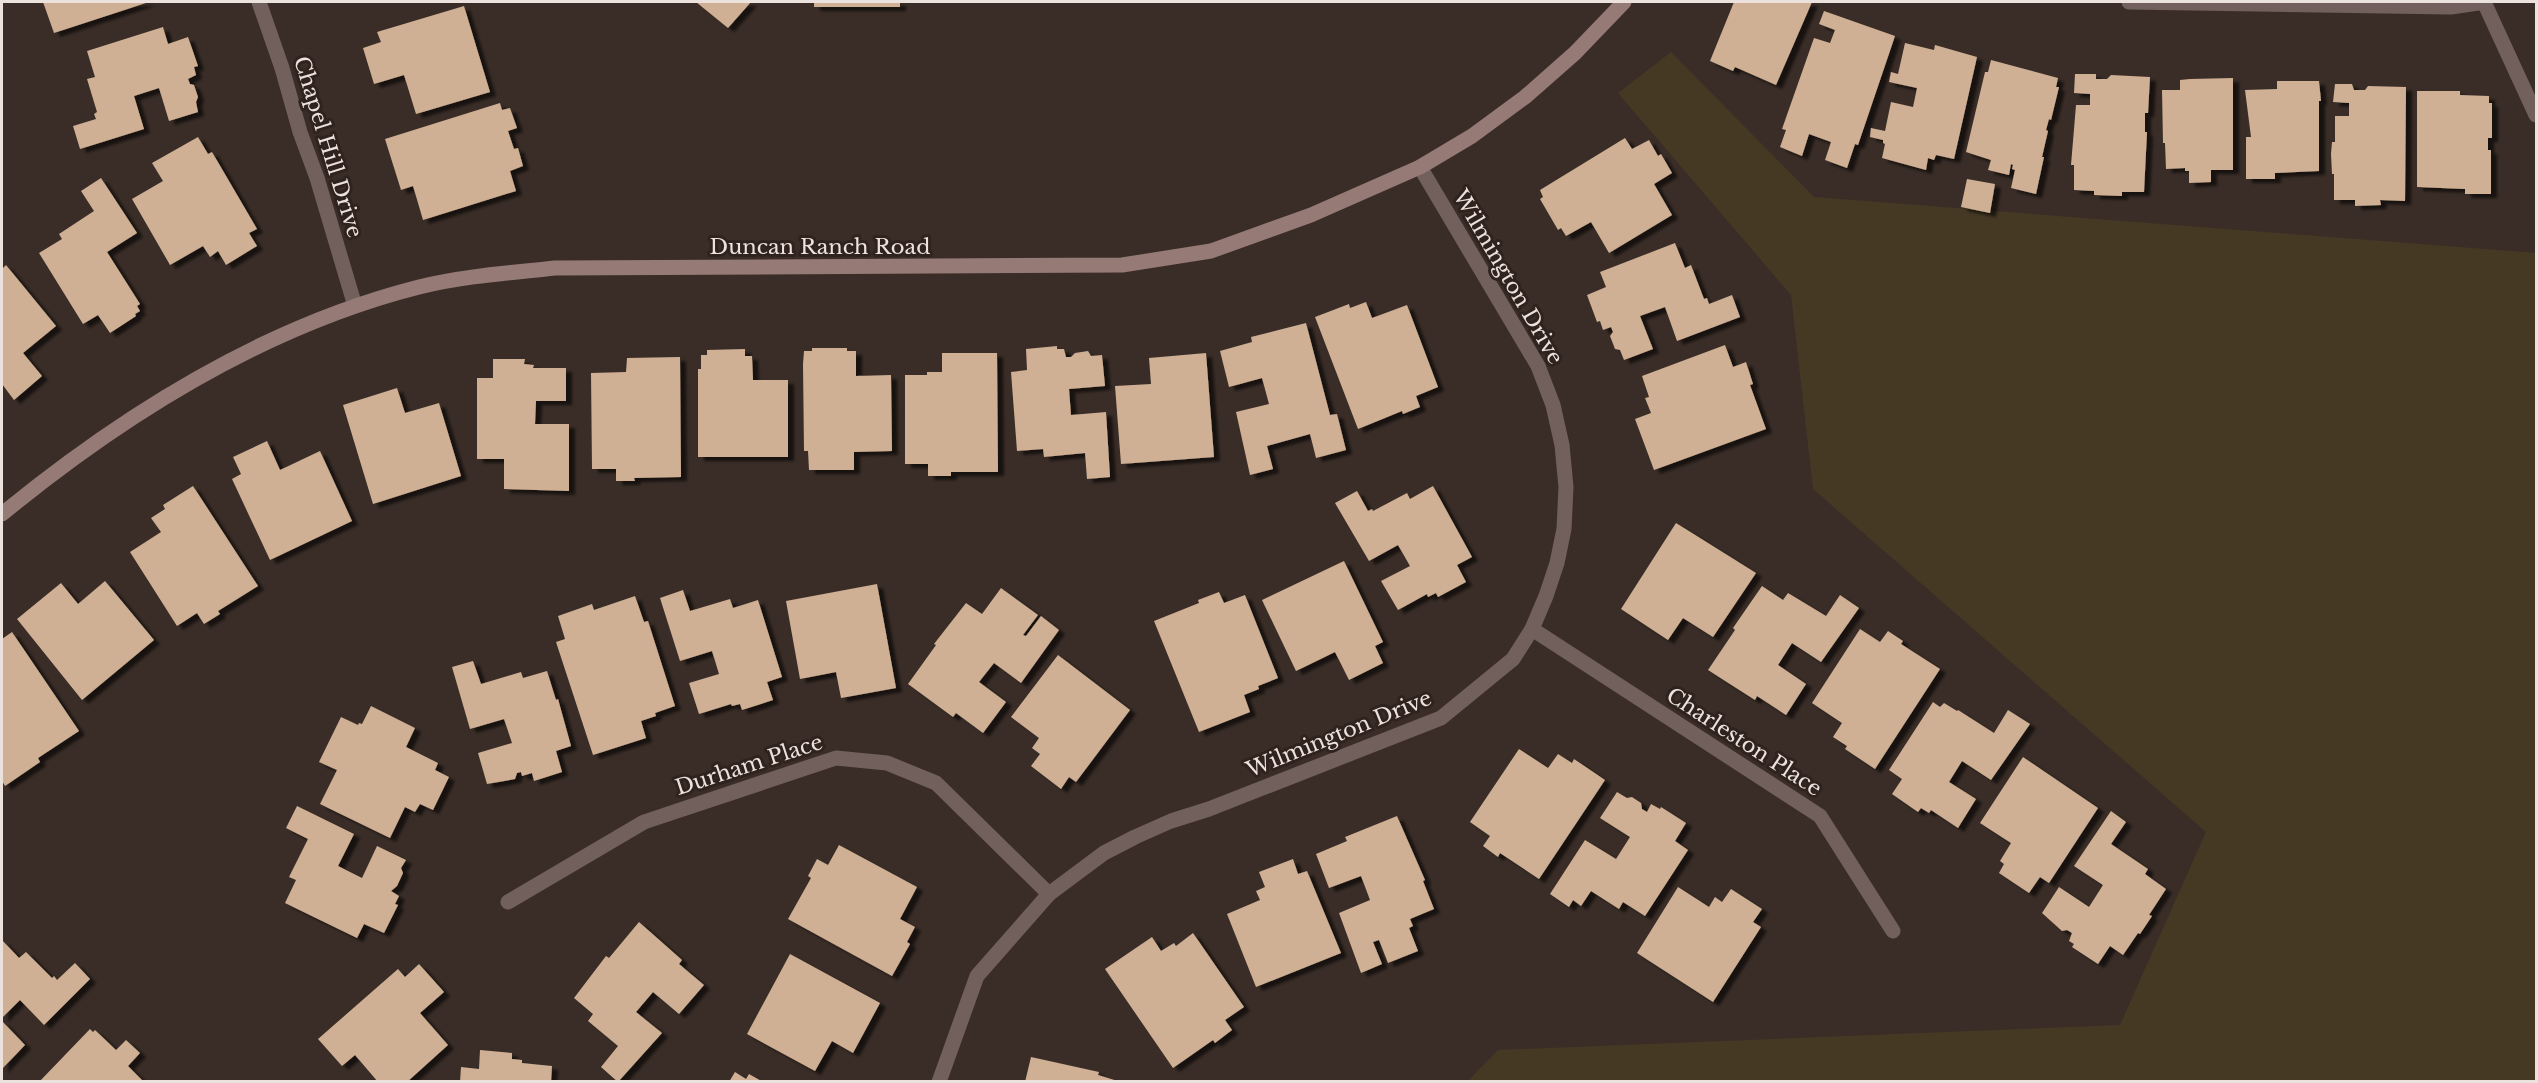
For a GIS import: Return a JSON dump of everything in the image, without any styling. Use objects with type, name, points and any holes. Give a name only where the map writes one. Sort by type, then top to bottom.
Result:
[{"type":"street","name":"Chapel Hill Drive","points":[[259,2],[317,178],[355,306]]},
{"type":"street","name":"Duncan Ranch Road","points":[[2,513],[134,416],[195,380],[300,327],[355,306],[431,285],[487,275],[555,268],[1122,265],[1211,251],[1311,215],[1420,167],[1472,136],[1525,97],[1575,53],[1624,2]]},
{"type":"street","points":[[2129,2],[2451,7],[2484,2],[2536,115]]},
{"type":"street","name":"Wilmington Drive","points":[[939,1082],[977,976],[1049,894],[1104,853],[1135,837],[1171,821],[1209,809],[1441,718],[1513,659],[1532,629],[1557,563],[1564,528],[1566,487],[1562,445],[1553,405],[1538,366],[1420,167]]},
{"type":"street","name":"Charleston Place","points":[[1532,629],[1820,816],[1893,931]]},
{"type":"street","name":"Durham Place","points":[[508,902],[644,822],[836,758],[887,763],[936,783],[1049,894]]},
{"type":"shaded area","points":[[1671,52],[1814,197],[2536,253],[2536,1081],[1467,1082],[1498,1050],[2120,1025],[2206,832],[1813,489],[1791,295],[1618,93]]},
{"type":"building","points":[[43,2],[149,2],[54,33]]},
{"type":"building","points":[[696,2],[751,2],[728,28]]},
{"type":"building","points":[[814,2],[900,2],[900,7],[814,7]]},
{"type":"building","points":[[1734,2],[1812,2],[1776,85],[1735,67],[1733,71],[1710,61]]},
{"type":"building","points":[[464,6],[490,92],[416,114],[404,75],[374,84],[363,48],[381,42],[377,32]]},
{"type":"building","points":[[1824,11],[1895,36],[1858,145],[1855,144],[1847,168],[1825,160],[1831,142],[1809,134],[1802,156],[1780,147],[1786,130],[1782,129],[1814,38],[1830,43],[1835,30],[1819,24]]},
{"type":"building","points":[[163,27],[168,44],[188,37],[198,66],[194,67],[196,75],[188,79],[190,84],[194,85],[198,97],[196,102],[198,112],[169,121],[159,88],[134,96],[144,129],[80,149],[73,126],[96,119],[94,114],[97,112],[87,79],[95,77],[87,51]]},
{"type":"building","points":[[1905,43],[1934,50],[1935,45],[1977,57],[1954,159],[1936,155],[1934,160],[1928,158],[1926,170],[1882,158],[1885,144],[1883,140],[1870,137],[1871,128],[1885,131],[1891,102],[1913,107],[1917,88],[1889,82],[1891,72],[1898,74]]},
{"type":"building","points":[[1991,60],[2058,78],[2056,87],[2059,87],[2051,120],[2049,119],[2046,130],[2048,131],[2042,157],[2044,157],[2036,194],[2011,188],[2015,170],[2012,169],[2013,165],[2011,164],[2009,175],[1988,170],[1991,160],[1966,152],[1985,72],[1988,72]]},
{"type":"building","points":[[2075,74],[2096,74],[2096,79],[2107,79],[2111,75],[2150,77],[2148,113],[2145,113],[2145,132],[2147,132],[2144,192],[2122,192],[2122,196],[2094,195],[2094,191],[2074,190],[2074,165],[2071,165],[2076,105],[2090,105],[2090,94],[2074,93]]},
{"type":"building","points":[[2233,78],[2233,170],[2211,170],[2211,182],[2189,183],[2189,171],[2185,171],[2185,168],[2166,169],[2162,90],[2180,90],[2180,80]]},
{"type":"building","points":[[2277,81],[2319,81],[2321,101],[2319,101],[2319,171],[2275,173],[2275,179],[2246,179],[2246,137],[2251,137],[2245,90],[2277,89]]},
{"type":"building","points":[[2335,84],[2352,84],[2354,90],[2365,90],[2368,86],[2406,87],[2405,201],[2380,200],[2381,205],[2355,206],[2355,200],[2334,200],[2331,154],[2332,142],[2335,142],[2335,116],[2349,116],[2349,103],[2333,102]]},
{"type":"building","points":[[2417,91],[2460,91],[2460,95],[2489,96],[2489,103],[2492,103],[2492,138],[2488,138],[2488,150],[2491,150],[2491,194],[2465,194],[2465,189],[2417,187]]},
{"type":"building","points":[[500,103],[502,110],[510,108],[517,128],[508,131],[514,149],[518,148],[523,166],[510,171],[516,191],[423,220],[413,186],[401,190],[385,139]]},
{"type":"building","points":[[198,137],[208,154],[212,152],[257,229],[249,233],[257,246],[226,265],[218,251],[210,257],[203,246],[170,265],[132,199],[163,181],[152,163]]},
{"type":"building","points":[[1625,138],[1632,149],[1649,140],[1658,156],[1661,154],[1672,173],[1654,184],[1672,215],[1609,253],[1591,222],[1566,236],[1561,228],[1558,230],[1540,199],[1543,197],[1540,190]]},
{"type":"building","points":[[101,178],[137,233],[107,252],[140,304],[137,306],[140,311],[135,314],[136,316],[110,333],[98,315],[83,324],[39,253],[62,239],[59,234],[94,211],[81,191]]},
{"type":"building","points":[[1967,179],[1995,184],[1990,213],[1961,207]]},
{"type":"building","points":[[1675,243],[1685,268],[1691,265],[1704,299],[1707,298],[1709,304],[1732,295],[1740,317],[1677,341],[1665,307],[1640,316],[1653,349],[1624,360],[1620,350],[1615,349],[1610,336],[1613,332],[1611,327],[1603,330],[1600,321],[1597,322],[1587,295],[1606,287],[1600,272]]},
{"type":"building","points":[[6,265],[56,326],[23,353],[42,376],[14,400],[2,384],[2,269]]},
{"type":"building","points":[[1366,302],[1372,318],[1407,305],[1438,387],[1416,396],[1420,407],[1403,414],[1402,411],[1358,429],[1315,317],[1349,304],[1350,308]]},
{"type":"building","points":[[1306,323],[1330,415],[1337,414],[1346,450],[1316,458],[1310,434],[1267,446],[1273,469],[1250,475],[1236,412],[1269,404],[1262,378],[1229,387],[1220,351],[1252,342],[1251,337]]},
{"type":"building","points":[[1725,345],[1733,367],[1746,362],[1753,384],[1750,385],[1766,429],[1654,470],[1635,419],[1651,413],[1645,398],[1649,397],[1642,376]]},
{"type":"building","points":[[1057,346],[1057,349],[1064,349],[1066,357],[1088,351],[1091,356],[1102,355],[1105,386],[1069,389],[1071,415],[1106,412],[1110,477],[1087,479],[1085,453],[1044,457],[1043,449],[1017,451],[1011,372],[1027,370],[1026,349]]},
{"type":"building","points":[[812,348],[847,348],[847,351],[856,351],[856,376],[891,375],[892,451],[854,452],[854,470],[809,470],[808,451],[804,451],[803,364],[804,351],[812,351]]},
{"type":"building","points":[[745,349],[745,356],[752,356],[753,380],[788,380],[788,457],[698,457],[698,369],[701,369],[701,355],[707,355],[707,350]]},
{"type":"building","points":[[942,353],[997,353],[998,472],[951,472],[951,476],[928,476],[928,464],[905,464],[905,375],[942,372]]},
{"type":"building","points":[[1206,353],[1214,457],[1121,464],[1115,386],[1151,384],[1149,358]]},
{"type":"building","points":[[680,357],[681,477],[634,478],[635,481],[616,481],[616,469],[592,469],[591,373],[626,372],[627,358]]},
{"type":"building","points":[[493,359],[525,359],[524,364],[534,365],[533,368],[566,368],[566,401],[536,401],[535,424],[569,424],[569,491],[504,489],[504,459],[477,459],[477,378],[493,378]]},
{"type":"building","points":[[397,388],[405,413],[439,403],[461,476],[373,504],[343,405]]},
{"type":"building","points":[[267,441],[280,470],[320,451],[352,521],[270,560],[232,479],[241,474],[233,457]]},
{"type":"building","points":[[193,486],[258,586],[218,611],[220,614],[204,624],[197,613],[177,626],[130,552],[161,532],[151,518],[165,509],[163,505]]},
{"type":"building","points":[[1433,486],[1472,557],[1457,565],[1466,582],[1438,597],[1436,593],[1428,597],[1427,594],[1398,610],[1381,581],[1410,566],[1398,545],[1369,561],[1335,503],[1357,491],[1368,511],[1372,509],[1373,511],[1407,493],[1410,499]]},
{"type":"building","points":[[1676,523],[1756,573],[1713,637],[1683,618],[1668,640],[1621,609]]},
{"type":"building","points":[[1344,561],[1383,642],[1375,646],[1383,663],[1349,680],[1335,652],[1296,671],[1262,600]]},
{"type":"building","points":[[105,581],[154,640],[82,700],[17,619],[61,583],[78,604]]},
{"type":"building","points":[[877,584],[896,688],[841,698],[836,672],[800,679],[786,601]]},
{"type":"building","points":[[1762,586],[1783,600],[1788,593],[1826,616],[1840,595],[1859,608],[1821,662],[1792,643],[1778,665],[1806,684],[1786,715],[1757,696],[1755,700],[1708,670]]},
{"type":"building","points":[[1001,588],[1038,615],[1023,635],[1026,636],[1041,616],[1059,630],[1021,683],[994,663],[979,682],[1006,702],[983,733],[956,713],[953,717],[908,684],[936,645],[934,644],[966,603],[982,614]]},
{"type":"building","points":[[683,590],[690,611],[730,599],[733,608],[758,600],[782,677],[767,682],[773,700],[742,710],[740,704],[732,706],[731,704],[699,714],[689,683],[719,674],[712,651],[680,661],[660,598]]},
{"type":"building","points":[[1219,592],[1224,603],[1245,595],[1278,678],[1244,695],[1250,712],[1199,732],[1154,621],[1199,603],[1198,600]]},
{"type":"building","points":[[635,596],[644,622],[648,621],[675,706],[641,721],[646,738],[593,755],[556,642],[565,639],[558,616],[592,604],[594,610]]},
{"type":"building","points":[[1860,629],[1880,642],[1888,631],[1903,641],[1901,644],[1940,669],[1875,769],[1845,749],[1847,746],[1833,737],[1842,723],[1812,703]]},
{"type":"building","points":[[12,632],[79,731],[38,758],[40,762],[5,786],[2,781],[2,639]]},
{"type":"building","points":[[1058,655],[1130,710],[1076,782],[1069,777],[1061,789],[1031,766],[1040,754],[1032,748],[1039,738],[1011,717]]},
{"type":"building","points":[[473,661],[481,684],[521,672],[523,678],[547,671],[556,700],[558,699],[571,746],[556,751],[562,772],[534,781],[532,773],[522,776],[521,772],[517,773],[515,779],[487,784],[478,753],[512,743],[504,719],[470,729],[452,667]]},
{"type":"building","points":[[1933,702],[1940,707],[1944,703],[1958,710],[1994,733],[2008,710],[2030,724],[1991,780],[1962,761],[1949,782],[1976,799],[1958,828],[1931,810],[1929,813],[1921,808],[1918,812],[1892,794],[1902,779],[1889,770]]},
{"type":"building","points":[[371,706],[415,728],[406,747],[438,763],[435,770],[449,777],[433,810],[420,804],[415,812],[405,807],[390,838],[320,804],[337,770],[319,762],[341,717],[358,725],[362,724]]},
{"type":"building","points":[[1519,749],[1548,768],[1558,754],[1572,763],[1574,759],[1605,780],[1539,879],[1500,853],[1498,857],[1483,846],[1490,836],[1470,822]]},
{"type":"building","points":[[2023,757],[2098,808],[2049,883],[2040,877],[2029,893],[1999,873],[2004,864],[2000,861],[2011,843],[1980,823]]},
{"type":"building","points":[[1617,792],[1641,803],[1642,809],[1647,812],[1651,804],[1660,809],[1661,807],[1686,823],[1675,841],[1688,850],[1645,916],[1623,902],[1619,909],[1591,891],[1581,906],[1573,900],[1569,907],[1550,894],[1585,840],[1616,859],[1630,837],[1600,818]]},
{"type":"building","points":[[297,806],[354,834],[338,866],[362,878],[377,846],[406,860],[401,868],[403,873],[397,886],[391,891],[399,896],[395,904],[398,905],[384,933],[364,924],[357,938],[285,903],[296,880],[289,877],[308,839],[286,828]]},
{"type":"building","points":[[2111,811],[2126,822],[2111,844],[2148,869],[2145,874],[2166,889],[2149,915],[2152,916],[2123,955],[2110,946],[2098,964],[2072,947],[2074,944],[2069,941],[2072,933],[2067,930],[2062,931],[2042,913],[2059,887],[2089,907],[2103,885],[2074,866]]},
{"type":"building","points":[[1397,816],[1425,880],[1423,881],[1434,909],[1410,919],[1413,926],[1409,928],[1418,951],[1388,963],[1379,940],[1373,942],[1382,964],[1361,973],[1339,913],[1370,900],[1361,876],[1329,888],[1316,854],[1347,841],[1345,837]]},
{"type":"building","points":[[839,845],[917,887],[900,919],[915,927],[907,942],[910,944],[892,976],[788,919],[811,878],[808,876],[817,859],[828,865]]},
{"type":"building","points":[[1293,859],[1298,874],[1307,871],[1341,953],[1256,987],[1227,914],[1260,900],[1256,891],[1265,887],[1259,872]]},
{"type":"building","points":[[1678,887],[1709,907],[1715,897],[1722,902],[1731,889],[1762,909],[1753,922],[1761,927],[1713,1002],[1637,953]]},
{"type":"building","points":[[639,922],[682,960],[679,964],[704,985],[679,1014],[653,992],[636,1012],[662,1033],[618,1082],[601,1067],[618,1046],[588,1021],[593,1014],[574,998],[606,956],[609,958]]},
{"type":"building","points":[[1193,933],[1244,1007],[1225,1020],[1232,1030],[1215,1043],[1213,1040],[1173,1068],[1105,969],[1152,937],[1161,951],[1174,943],[1176,946]]},
{"type":"building","points":[[2,940],[19,958],[26,952],[52,978],[54,976],[57,980],[75,963],[90,979],[44,1025],[20,1000],[2,1018]]},
{"type":"building","points":[[790,954],[880,1003],[853,1053],[832,1041],[815,1071],[747,1034]]},
{"type":"building","points":[[419,964],[444,992],[420,1013],[448,1045],[407,1082],[378,1082],[355,1055],[342,1066],[318,1039],[398,969],[405,977]]},
{"type":"building","points":[[2,1021],[25,1045],[2,1069]]},
{"type":"building","points":[[90,1029],[93,1032],[95,1030],[116,1050],[126,1040],[140,1053],[128,1066],[144,1082],[39,1082]]},
{"type":"building","points":[[480,1050],[512,1053],[512,1059],[522,1060],[522,1063],[552,1066],[551,1082],[460,1082],[461,1067],[479,1069]]},
{"type":"building","points":[[1031,1057],[1099,1072],[1098,1075],[1121,1082],[1025,1082]]},
{"type":"building","points":[[735,1072],[746,1079],[749,1074],[763,1082],[729,1082]]}]
